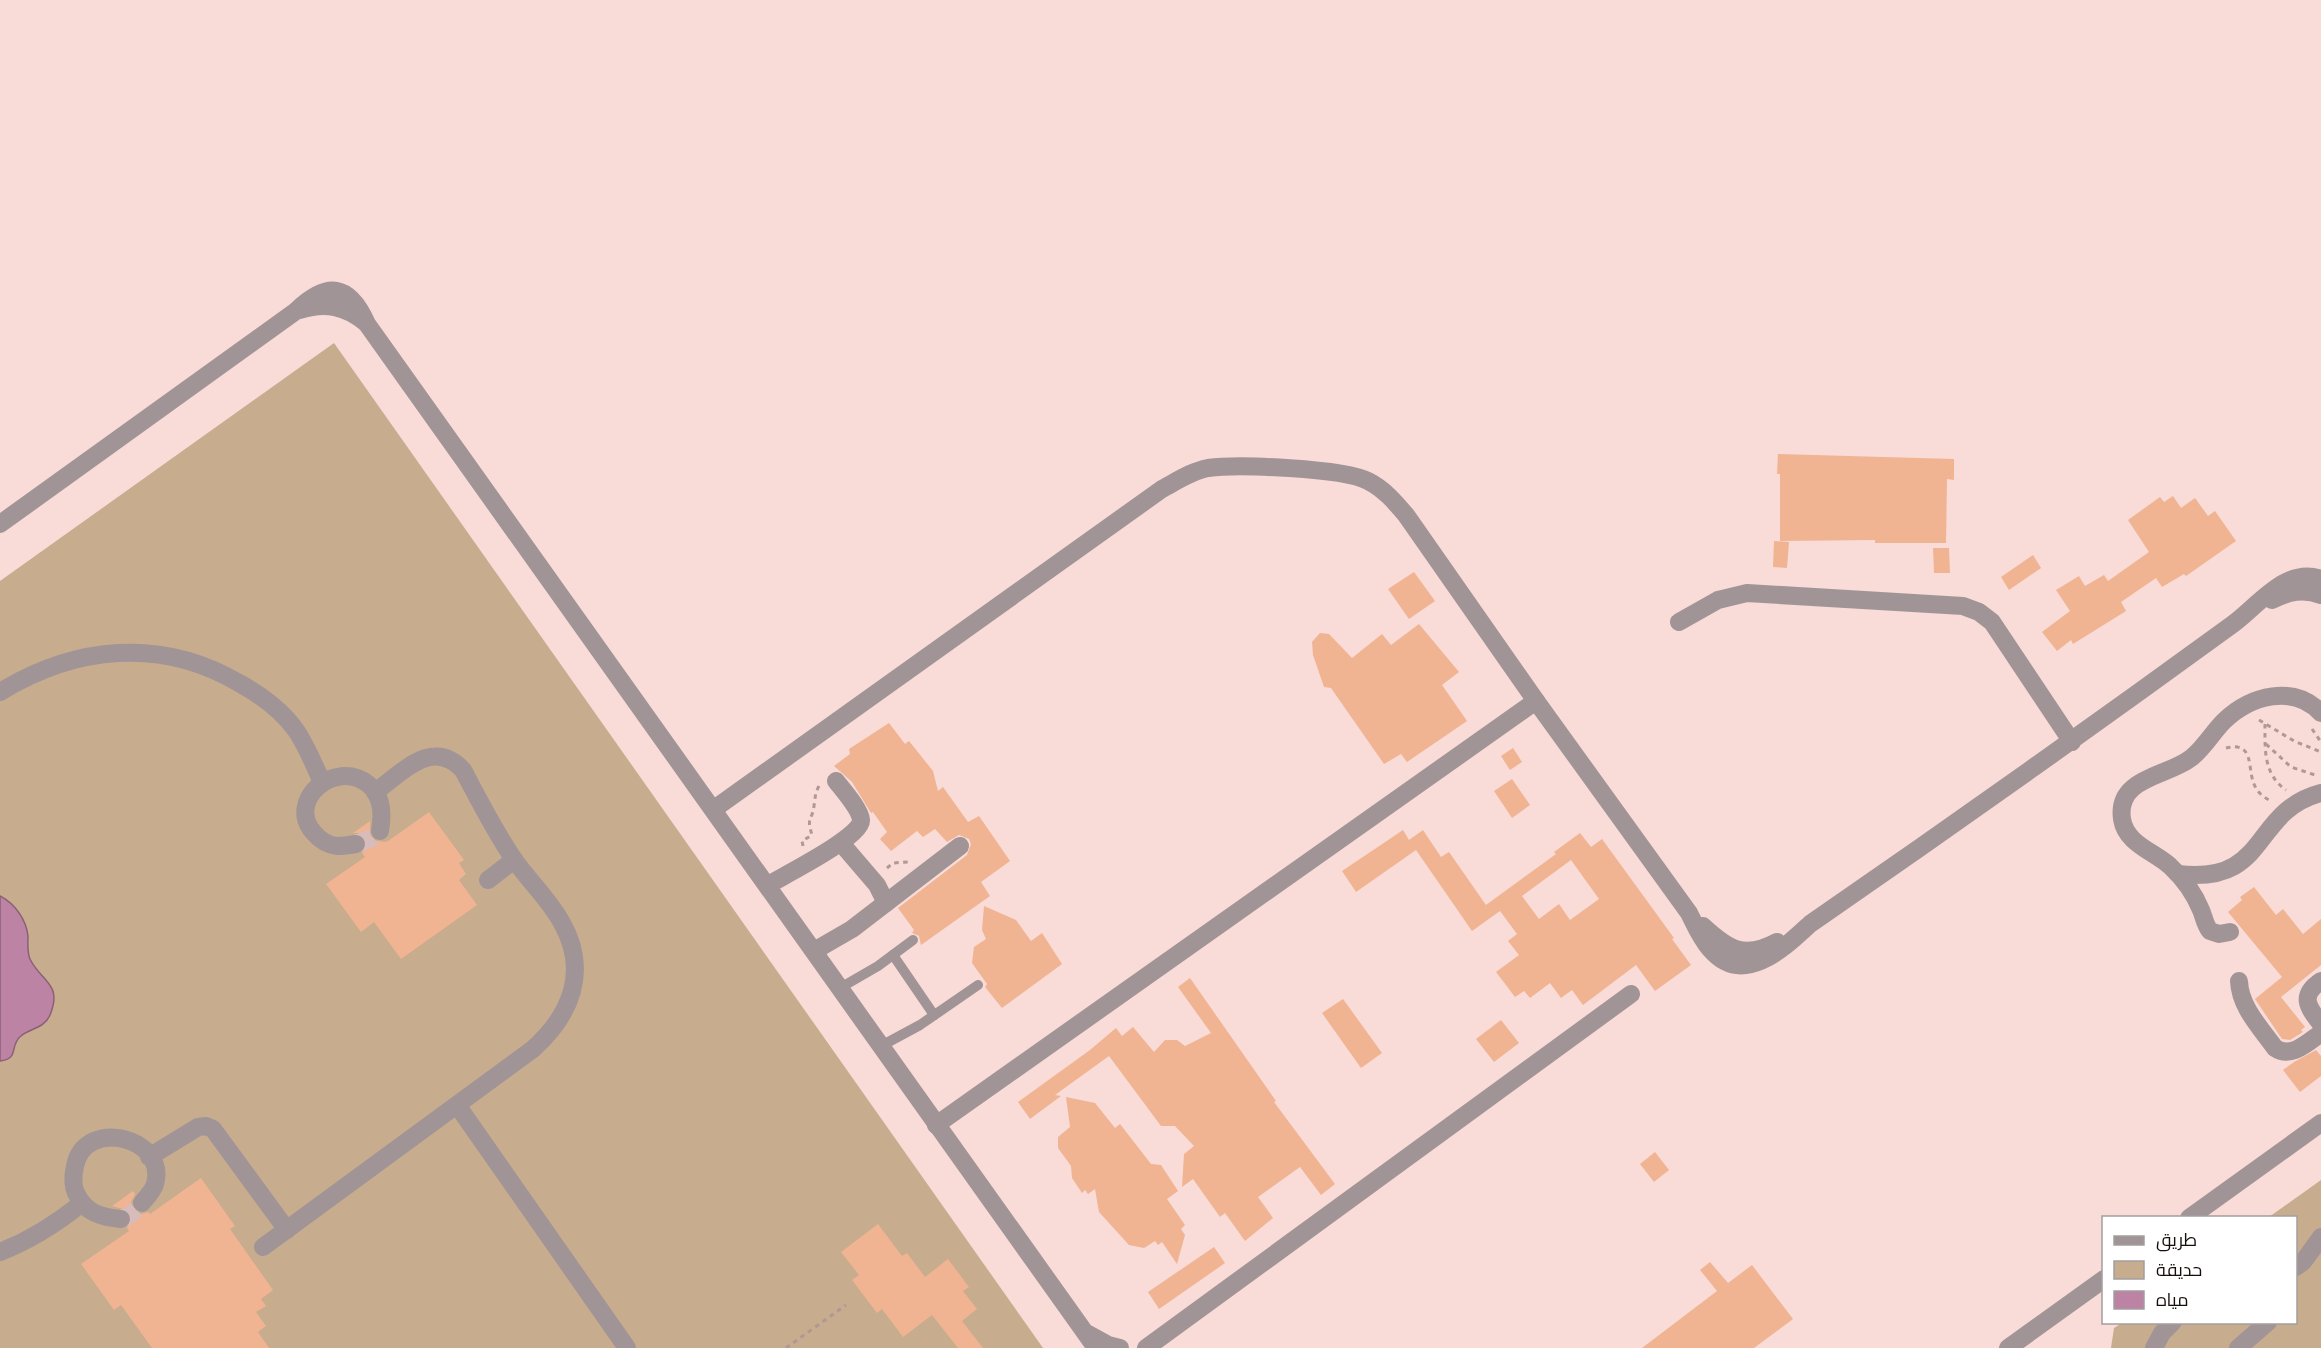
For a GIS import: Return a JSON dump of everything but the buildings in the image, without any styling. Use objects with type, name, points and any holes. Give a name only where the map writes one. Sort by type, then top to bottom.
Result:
[{"type":"street","points":[[0,524],[296,311],[314,295],[322,292],[340,292],[355,300],[367,324],[1091,1341],[1120,1348]]},
{"type":"street","points":[[714,809],[1162,489],[1185,476],[1207,468],[1230,467],[1346,474],[1368,481],[1390,496],[1406,515],[1689,913],[1708,948],[1725,961],[1746,965],[1767,959],[1780,951],[1810,924],[2072,742],[2249,613],[2286,582],[2295,577],[2307,576],[2321,579]]},
{"type":"street","points":[[2249,613],[2290,592],[2302,590],[2321,595]]},
{"type":"street","points":[[1679,622],[1718,600],[1747,593],[1963,606],[1979,612],[1992,622],[2072,742]]},
{"type":"street","points":[[0,692],[47,667],[106,653],[146,653],[196,663],[224,674],[250,689],[274,708],[295,729],[322,782]]},
{"type":"street","points":[[2229,932],[2219,934],[2210,931],[2197,901],[2178,874],[2159,857],[2130,837],[2125,828],[2122,808],[2131,789],[2148,777],[2170,771],[2190,759],[2224,721],[2255,701],[2281,695],[2295,696],[2312,705],[2314,719]]},
{"type":"street","points":[[936,1125],[1536,700]]},
{"type":"street","points":[[263,1247],[533,1049],[551,1033],[564,1014],[572,992],[575,968],[572,945],[563,924],[514,860],[464,770],[455,761],[444,756],[432,756],[420,760],[375,792]]},
{"type":"street","points":[[356,844],[336,846],[321,841],[310,828],[306,813],[308,801],[313,790],[322,782],[333,777],[345,776],[367,783],[375,792],[381,806],[380,831]]},
{"type":"street","points":[[768,885],[841,843],[860,828],[861,818],[836,781]]},
{"type":"street","points":[[2178,874],[2209,876],[2238,864],[2254,851],[2274,822],[2290,807],[2317,794]]},
{"type":"street","points":[[841,843],[877,885],[886,903]]},
{"type":"street","points":[[814,951],[852,929],[960,846]]},
{"type":"street","points":[[488,880],[514,860]]},
{"type":"street","points":[[2239,981],[2240,995],[2246,1007],[2274,1048],[2292,1052],[2321,1033]]},
{"type":"street","points":[[2321,981],[2311,989],[2307,1001],[2321,1024]]},
{"type":"street","points":[[1146,1348],[1631,994]]},
{"type":"street","points":[[457,1105],[627,1348]]},
{"type":"street","points":[[2192,1216],[2321,1123]]},
{"type":"street","points":[[149,1156],[198,1126],[213,1129],[286,1230]]},
{"type":"street","points":[[121,1219],[97,1215],[82,1203],[74,1190],[72,1176],[76,1161],[84,1149],[95,1140],[110,1136],[124,1137],[138,1144],[149,1156],[155,1174],[154,1185],[142,1203]]},
{"type":"street","points":[[0,1252],[28,1241],[57,1224],[82,1203]]},
{"type":"street","points":[[2297,1266],[2303,1262],[2321,1237]]},
{"type":"street","points":[[2008,1348],[2028,1342],[2102,1280]]},
{"type":"street","points":[[2154,1348],[2162,1333],[2172,1324]]},
{"type":"street","points":[[2238,1348],[2267,1324]]},
{"type":"lane","points":[[840,988],[913,940]]},
{"type":"lane","points":[[893,955],[934,1016]]},
{"type":"lane","points":[[881,1046],[934,1016],[978,985]]},
{"type":"path","points":[[2265,713],[2254,716],[2265,724],[2321,752]]},
{"type":"path","points":[[2314,719],[2321,742]]},
{"type":"path","points":[[2265,724],[2267,766],[2277,783],[2294,793],[2317,794]]},
{"type":"path","points":[[2265,742],[2291,767],[2302,772],[2321,775]]},
{"type":"path","points":[[2219,753],[2232,747],[2246,752],[2250,758],[2251,774],[2257,790],[2270,801],[2290,807]]},
{"type":"path","points":[[814,857],[802,844],[804,839],[812,835],[808,821],[815,796],[825,778],[831,774],[836,781]]},
{"type":"path","points":[[786,1348],[846,1305]]},
{"type":"green space","points":[[334,343],[1043,1348],[0,1348],[0,581]]},
{"type":"green space","points":[[2321,1180],[2321,1348],[2111,1348],[2114,1328],[2120,1324],[2297,1324],[2297,1216],[2270,1216]]},
{"type":"water","points":[[0,896],[10,903],[22,918],[27,930],[30,959],[49,984],[54,996],[47,1020],[41,1026],[21,1036],[15,1043],[10,1058],[0,1061]]},
{"type":"tunnel","points":[[356,844],[372,838],[380,831]]},
{"type":"tunnel","points":[[121,1219],[130,1215],[142,1203]]}]
